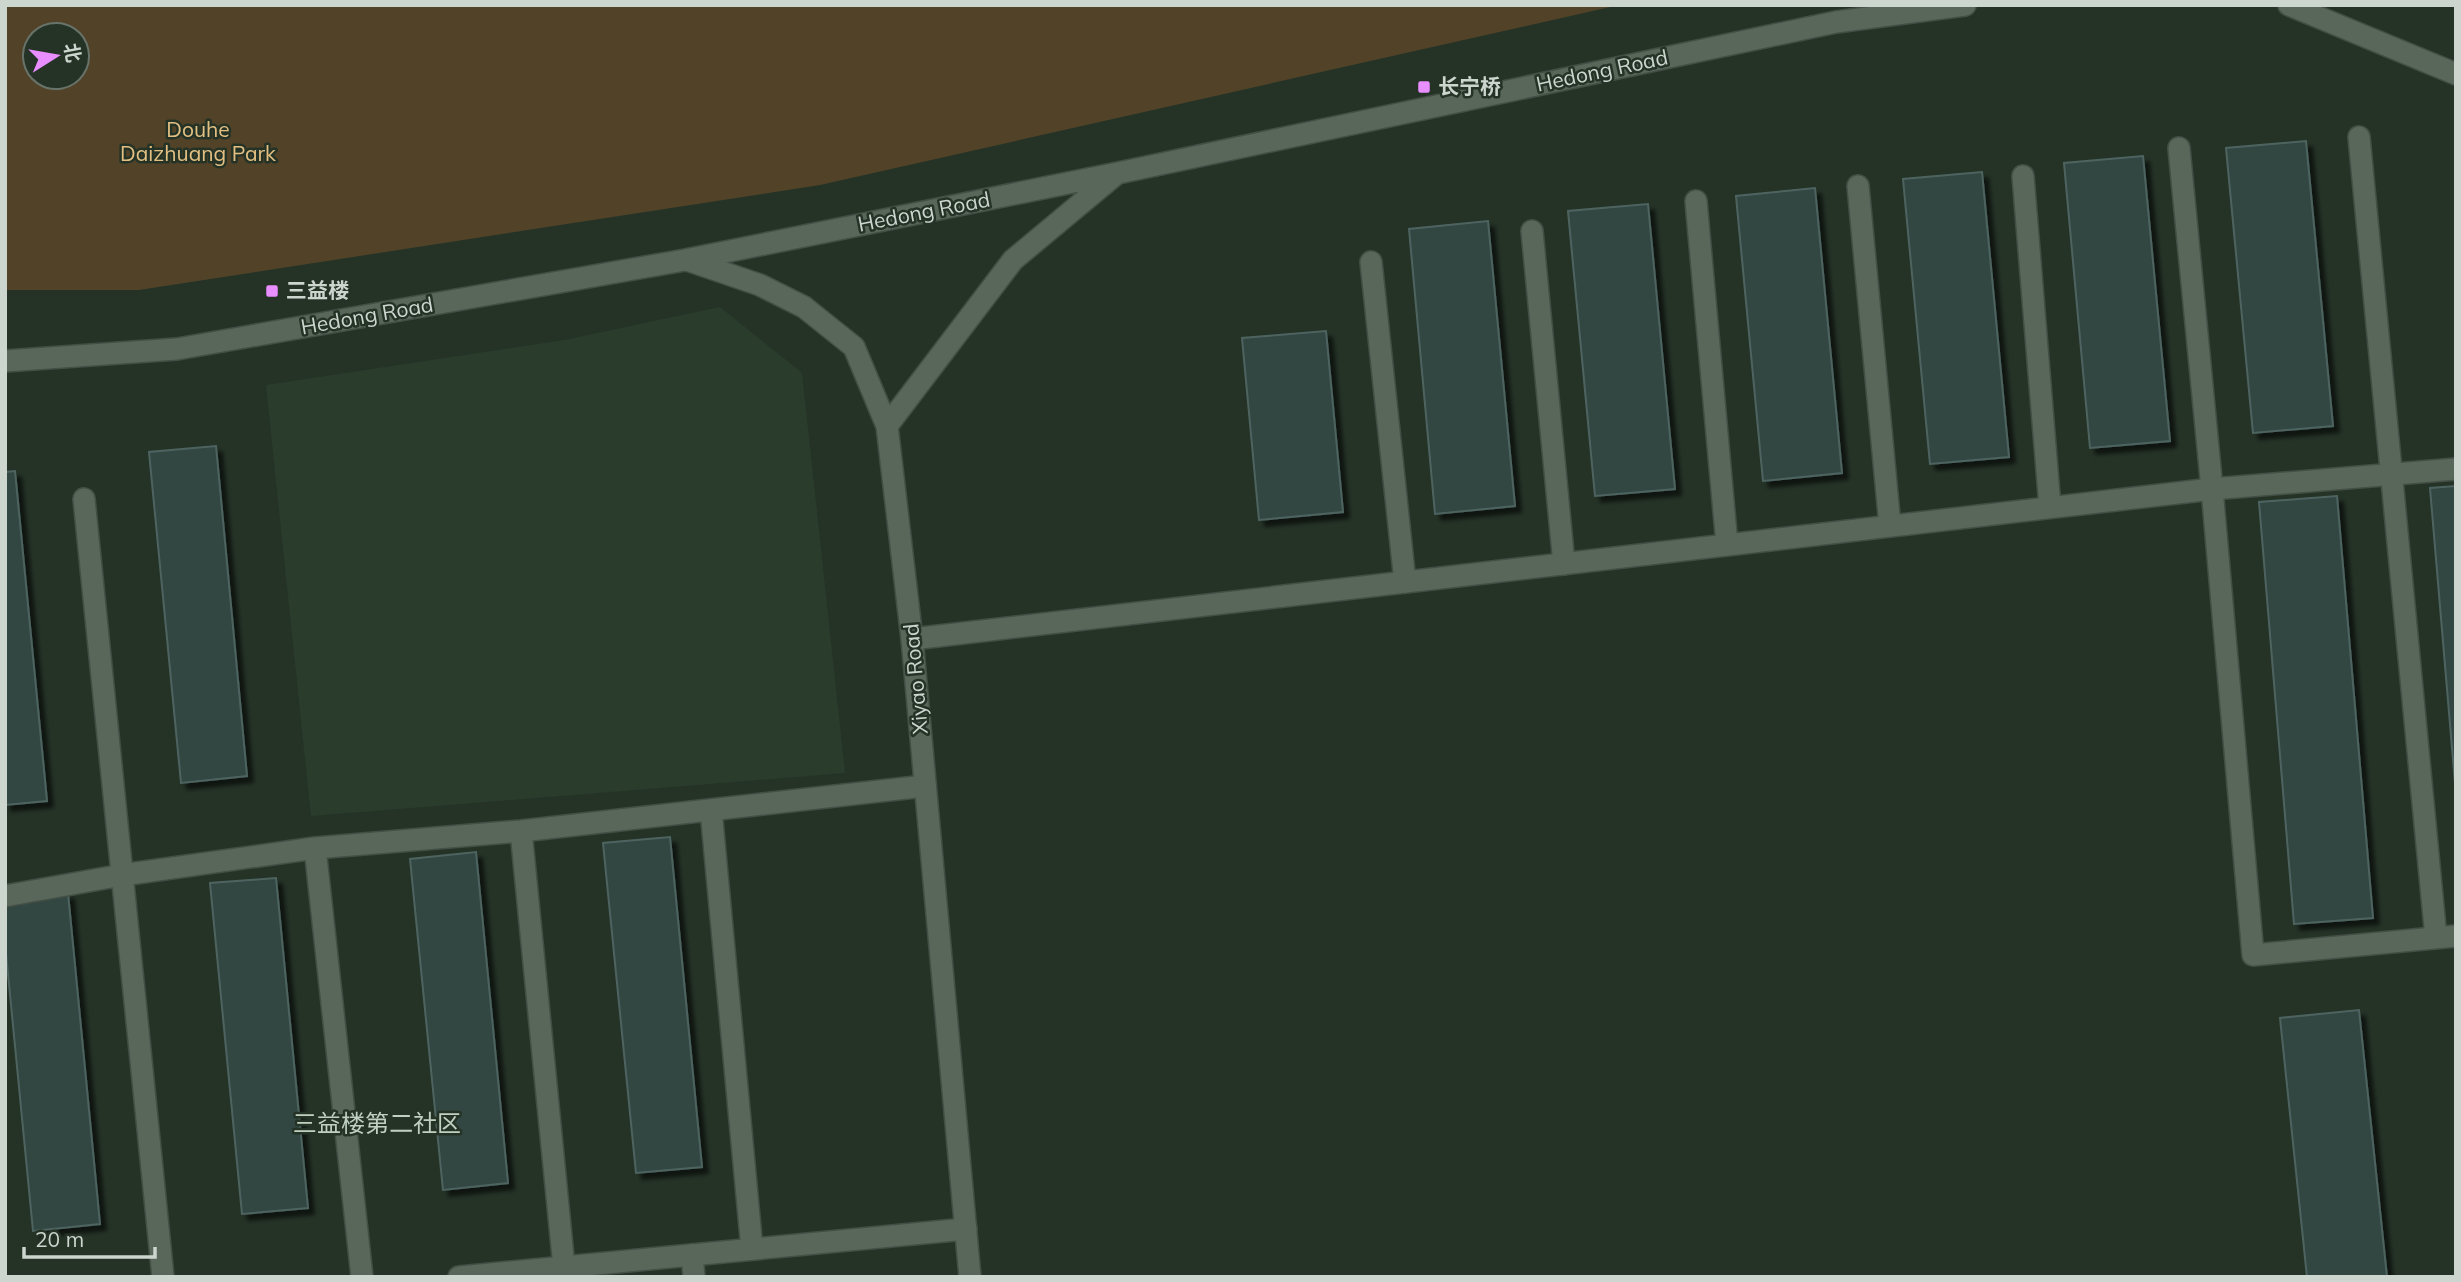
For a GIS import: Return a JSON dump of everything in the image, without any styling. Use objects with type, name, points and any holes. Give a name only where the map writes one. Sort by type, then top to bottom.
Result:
[{"type":"street","name":"Hedong Road","points":[[1836,22],[1874,5]]},
{"type":"street","name":"Hedong Road","points":[[5,361],[177,349],[685,260],[1118,173],[1836,22],[1965,5]]},
{"type":"street","points":[[2289,5],[2456,74]]},
{"type":"street","points":[[2179,148],[2253,956],[2446,937],[2391,474],[2359,137]]},
{"type":"street","points":[[887,426],[1013,260],[1118,173]]},
{"type":"street","points":[[2023,176],[2050,507]]},
{"type":"street","points":[[1858,186],[1890,526]]},
{"type":"street","points":[[1696,201],[1727,545]]},
{"type":"street","points":[[1532,231],[1564,564]]},
{"type":"street","name":"Xiyao Road","points":[[685,260],[760,285],[804,307],[854,347],[887,426],[912,639],[971,1277]]},
{"type":"street","points":[[1371,262],[1405,582]]},
{"type":"street","points":[[912,639],[2212,489],[2456,469]]},
{"type":"street","points":[[84,499],[163,1277]]},
{"type":"street","points":[[5,896],[122,874],[315,848],[521,831],[926,786]]},
{"type":"street","points":[[711,810],[752,1249]]},
{"type":"street","points":[[521,831],[564,1267]]},
{"type":"street","points":[[315,848],[362,1277]]},
{"type":"street","points":[[459,1277],[514,1274],[966,1229]]},
{"type":"street","points":[[692,1255],[694,1277]]},
{"type":"shaded area","points":[[720,307],[802,373],[845,773],[311,816],[266,385],[565,340]]},
{"type":"green space","name":"Douhe Daizhuang Park","points":[[5,5],[1619,5],[820,185],[139,290],[5,290]]},
{"type":"building","points":[[2306,141],[2333,426],[2253,433],[2226,148]]},
{"type":"building","points":[[2143,156],[2170,441],[2090,448],[2064,163]]},
{"type":"building","points":[[1982,172],[2009,457],[1930,464],[1903,179]]},
{"type":"building","points":[[1815,188],[1842,473],[1763,481],[1736,196]]},
{"type":"building","points":[[1648,204],[1675,489],[1595,496],[1568,211]]},
{"type":"building","points":[[1488,221],[1515,506],[1435,514],[1409,229]]},
{"type":"building","points":[[1326,331],[1343,512],[1259,520],[1242,338]]},
{"type":"building","points":[[216,446],[247,776],[181,783],[149,452]]},
{"type":"building","points":[[15,471],[47,801],[5,805],[5,472]]},
{"type":"building","points":[[2456,486],[2456,795],[2430,488]]},
{"type":"building","points":[[2337,496],[2373,918],[2294,924],[2259,502]]},
{"type":"building","points":[[670,837],[702,1167],[636,1173],[603,843]]},
{"type":"building","points":[[476,852],[508,1183],[443,1190],[410,859]]},
{"type":"building","points":[[276,878],[308,1208],[242,1214],[210,883]]},
{"type":"building","points":[[68,893],[100,1224],[33,1231],[5,943],[5,899]]},
{"type":"building","points":[[2359,1010],[2387,1277],[2307,1277],[2280,1018]]},
{"type":"place","name":"长宁桥","points":[[1424,87]]},
{"type":"place","name":"三益楼","points":[[272,291]]},
{"type":"district","name":"三益楼第二社区","points":[[377,1124]]}]
